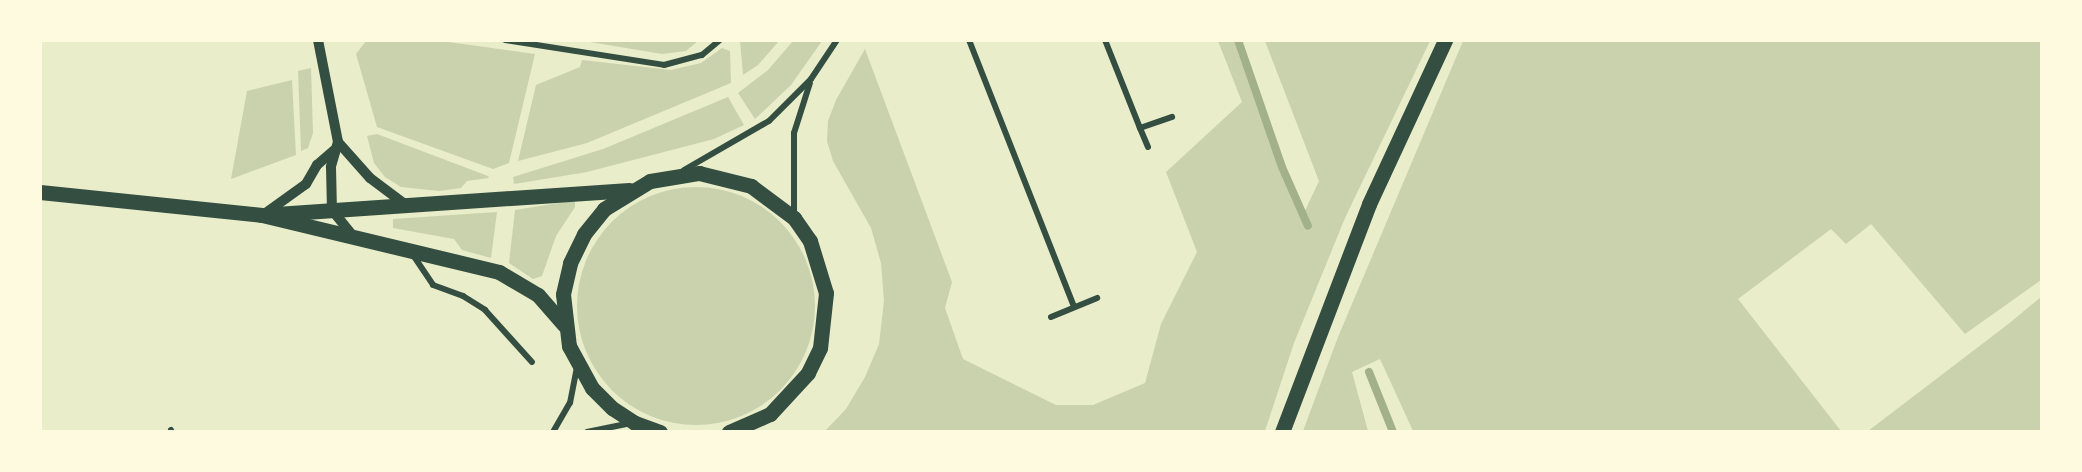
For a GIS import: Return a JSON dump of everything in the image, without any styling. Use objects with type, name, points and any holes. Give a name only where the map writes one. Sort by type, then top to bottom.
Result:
[{"type":"main road","points":[[1282,432],[1369,204],[1445,40]]},
{"type":"main road","points":[[262,215],[629,190],[672,175],[699,173],[734,180],[774,200],[794,218],[821,266],[826,321],[808,373],[756,432]]},
{"type":"main road","points":[[564,326],[563,294],[570,262],[584,234],[604,209],[629,190]]},
{"type":"main road","points":[[40,192],[262,215],[499,272],[523,283],[552,308],[564,326],[577,365],[612,408],[648,428]]},
{"type":"main road","points":[[729,432],[770,414]]},
{"type":"street","points":[[318,40],[336,146],[332,210],[343,228],[356,239]]},
{"type":"street","points":[[506,40],[664,65],[702,55],[720,40]]},
{"type":"street","points":[[672,175],[758,130],[811,80],[837,40]]},
{"type":"street","points":[[969,40],[1074,307]]},
{"type":"street","points":[[1105,40],[1148,147]]},
{"type":"street","points":[[794,218],[794,133],[811,80]]},
{"type":"street","points":[[1140,128],[1172,117]]},
{"type":"street","points":[[336,146],[370,178],[406,205]]},
{"type":"street","points":[[262,215],[288,201],[336,146]]},
{"type":"street","points":[[411,252],[433,285],[463,296],[485,310],[531,362]]},
{"type":"street","points":[[1051,317],[1097,298]]},
{"type":"street","points":[[553,432],[570,403],[577,365]]},
{"type":"street","points":[[587,432],[648,428]]},
{"type":"green space","points":[[740,40],[779,41],[758,65],[743,75]]},
{"type":"green space","points":[[366,41],[441,41],[535,54],[509,163],[493,169],[377,127],[356,54]]},
{"type":"green space","points":[[584,41],[698,41],[686,51],[662,54]]},
{"type":"green space","points":[[793,41],[822,41],[791,85],[755,119],[738,93],[768,70]]},
{"type":"green space","points":[[1218,41],[1238,41],[1282,167],[1303,215],[1319,181],[1265,41],[1430,41],[1345,218],[1294,343],[1265,431],[825,431],[846,409],[865,377],[879,344],[884,301],[881,263],[871,228],[833,161],[827,141],[828,121],[836,100],[865,49],[952,282],[945,308],[963,359],[1056,405],[1093,405],[1145,383],[1161,324],[1197,252],[1166,172],[1242,102]]},
{"type":"green space","points":[[1463,41],[2041,41],[2041,280],[1965,334],[1871,224],[1846,244],[1831,229],[1738,299],[1841,431],[1413,431],[1380,359],[1352,372],[1368,431],[1303,431],[1338,337]]},
{"type":"green space","points":[[722,48],[730,51],[731,83],[587,143],[518,161],[536,85],[580,67],[582,60],[671,70],[701,63]]},
{"type":"green space","points":[[311,68],[313,133],[308,148],[301,151],[298,71]]},
{"type":"green space","points":[[292,80],[296,155],[231,179],[247,91]]},
{"type":"green space","points":[[728,97],[744,125],[714,139],[587,172],[514,184],[513,177],[603,149]]},
{"type":"green space","points":[[377,134],[489,178],[467,181],[461,188],[439,191],[401,187],[385,177],[374,163],[367,136]]},
{"type":"green space","points":[[684,187],[708,187],[731,192],[752,201],[772,214],[788,230],[801,250],[810,271],[815,306],[813,329],[806,352],[788,382],[772,398],[752,411],[731,420],[708,425],[684,425],[661,420],[640,411],[620,398],[604,382],[591,362],[582,341],[577,318],[577,294],[582,271],[591,250],[604,230],[620,214],[640,201],[661,192]]},
{"type":"green space","points":[[575,202],[575,207],[556,236],[542,276],[533,279],[509,263],[515,210]]},
{"type":"green space","points":[[497,212],[491,258],[462,250],[454,239],[393,228],[393,219]]},
{"type":"green space","points":[[2041,297],[2041,431],[1868,431],[2007,325]]},
{"type":"waterway","points":[[1238,40],[1282,167],[1308,226]]},
{"type":"waterway","points":[[1369,372],[1393,432]]}]
